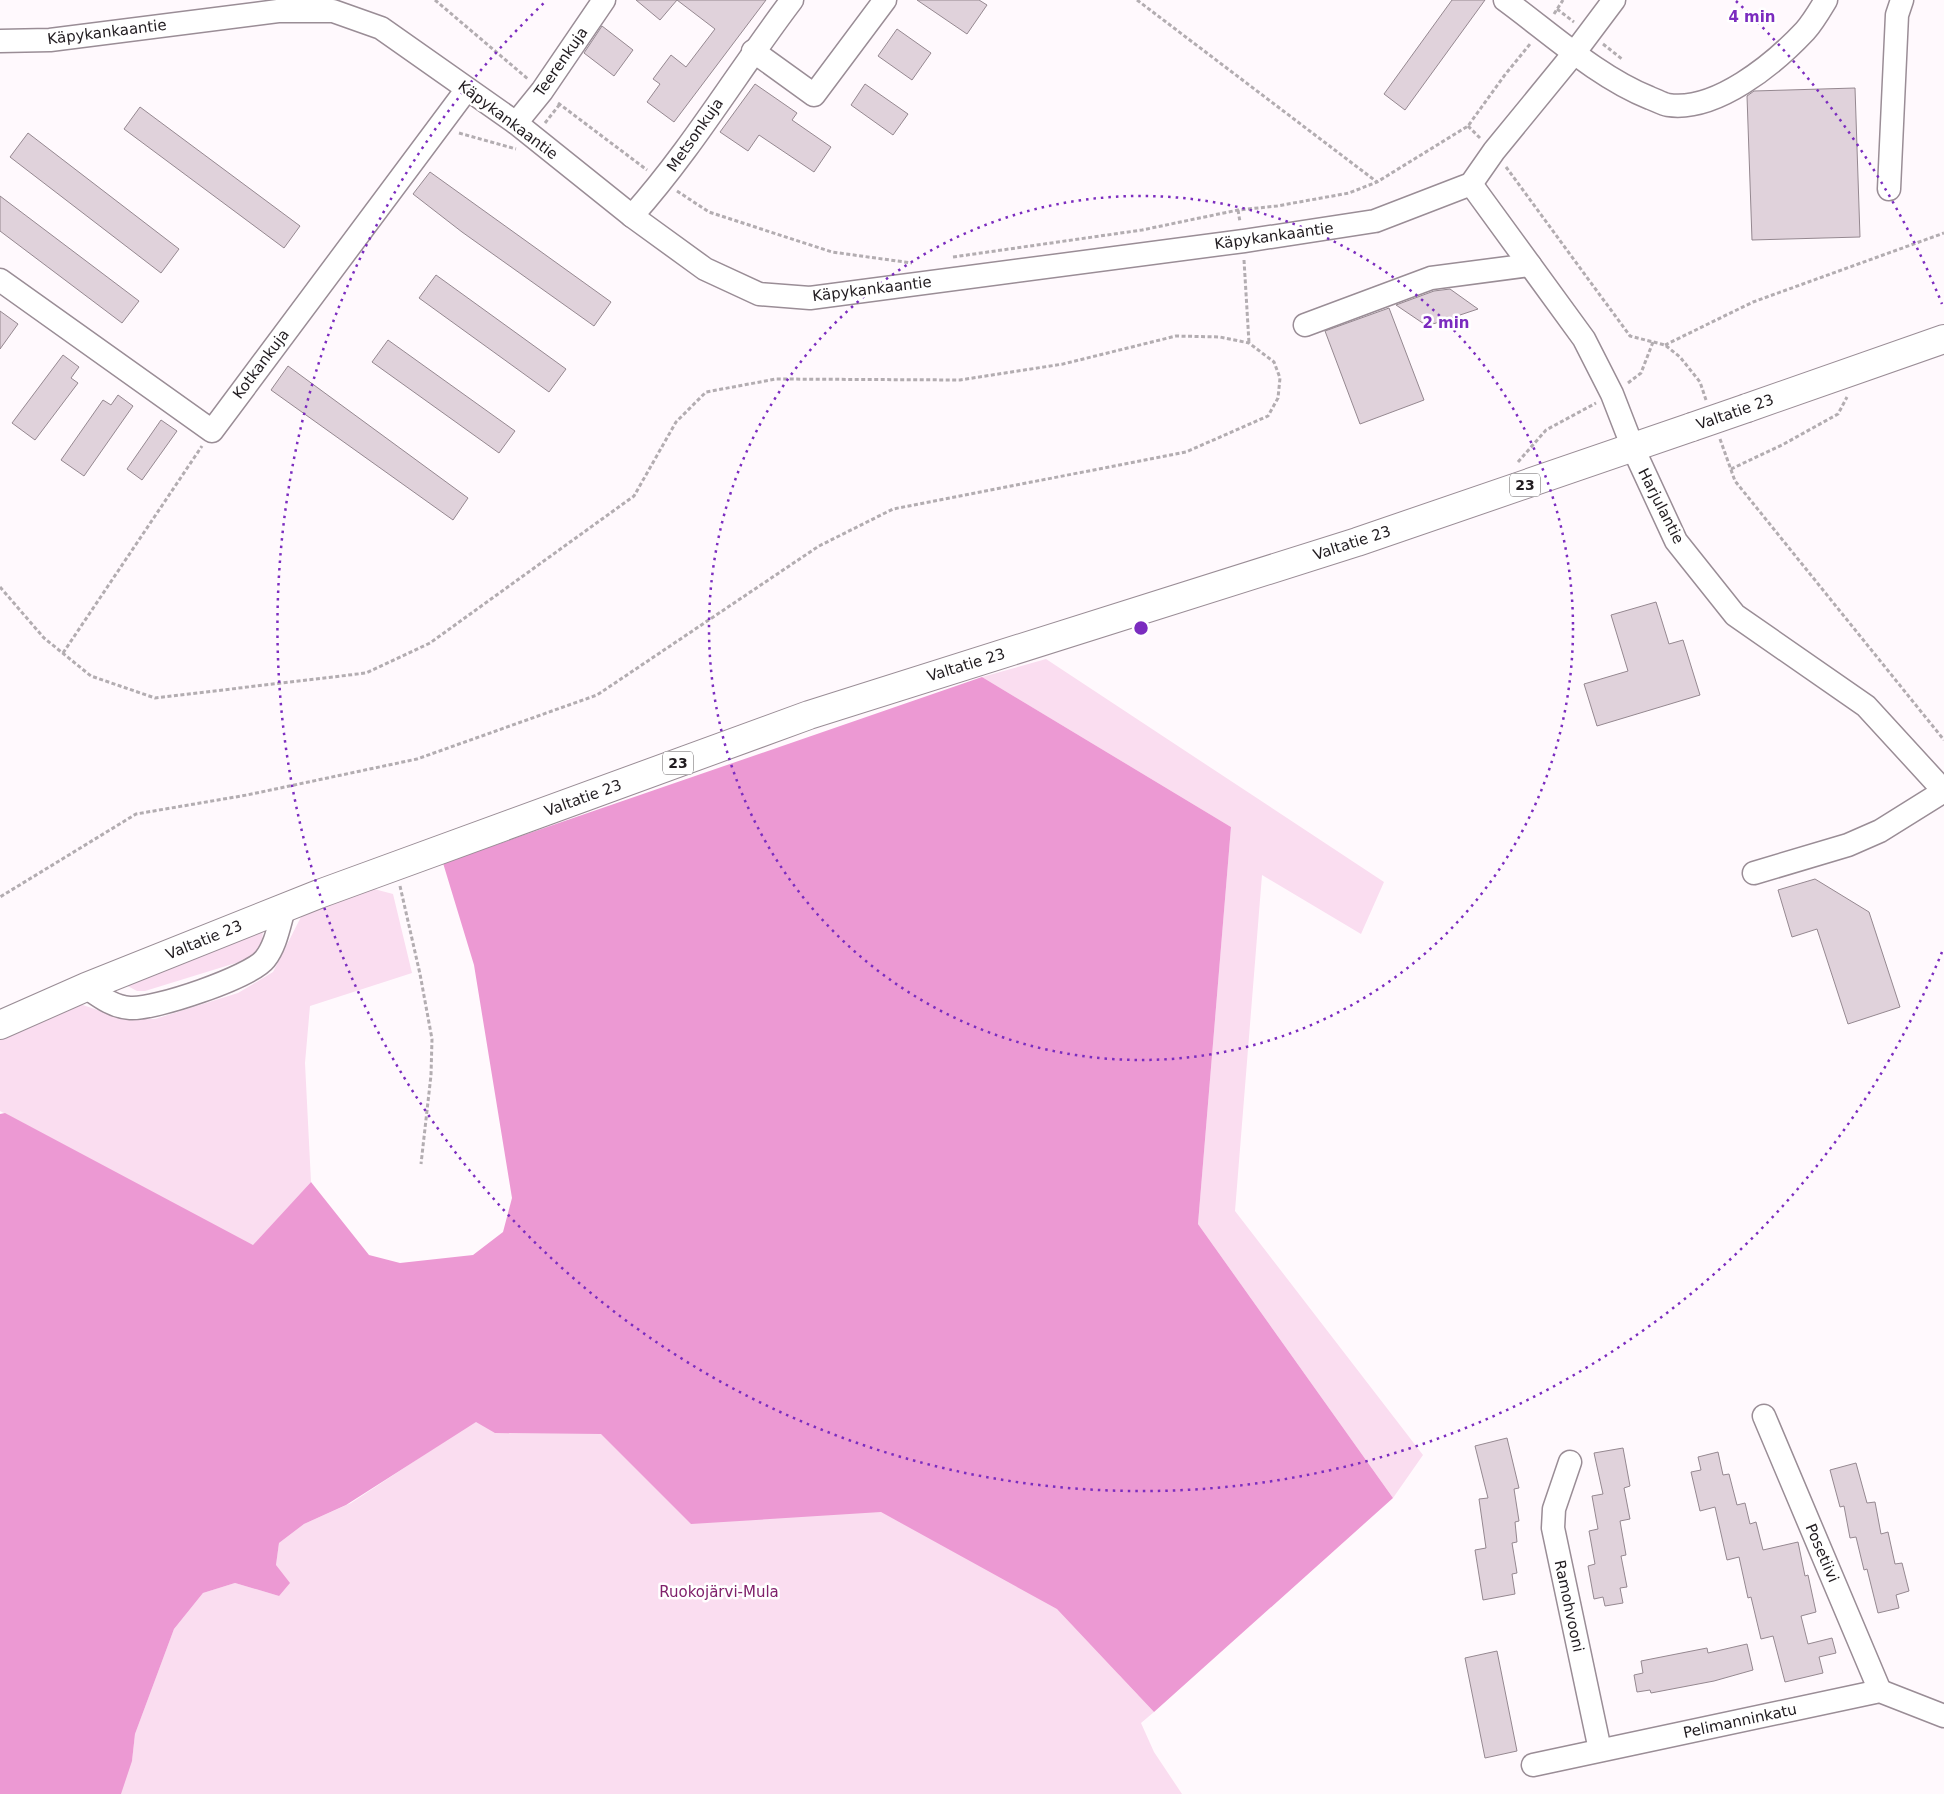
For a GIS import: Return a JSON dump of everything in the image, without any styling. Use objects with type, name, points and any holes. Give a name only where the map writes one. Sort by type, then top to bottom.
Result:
[{"type":"highway","name":"Valtatie 23","points":[[0,1025],[86,987],[284,909],[809,714],[1357,542],[1944,340]]},
{"type":"street","name":"Teerenkuja","points":[[516,123],[542,91],[604,0]]},
{"type":"street","name":"Metsonkuja","points":[[632,216],[663,182],[753,51],[792,0]]},
{"type":"street","points":[[753,51],[814,95],[885,0]]},
{"type":"street","points":[[1505,0],[1632,91],[1668,105],[1691,104],[1714,97],[1746,82],[1770,65],[1806,30],[1826,0]]},
{"type":"street","points":[[1471,184],[1494,151],[1575,52],[1614,0]]},
{"type":"street","points":[[1889,189],[1897,15],[1902,0]]},
{"type":"street","name":"Käpykankaantie","points":[[0,41],[50,40],[278,11],[333,6],[381,28],[516,123],[632,216],[705,269],[759,294],[810,298],[1244,241],[1375,221],[1471,184]]},
{"type":"street","name":"Kotkankuja","points":[[212,431],[466,89]]},
{"type":"street","name":"Harjulantie","points":[[1471,184],[1584,338],[1612,394],[1633,448],[1676,541],[1735,615],[1866,706],[1944,791]]},
{"type":"street","points":[[1305,325],[1431,278],[1530,265]]},
{"type":"street","points":[[0,280],[212,431]]},
{"type":"street","points":[[1754,873],[1848,845],[1880,831],[1944,791]]},
{"type":"street","points":[[86,987],[109,1003],[130,1008],[154,1006],[248,972],[265,960],[274,944],[284,909]]},
{"type":"street","name":"Posetiivi","points":[[1764,1416],[1880,1691]]},
{"type":"street","name":"Ramohvooni","points":[[1570,1462],[1554,1509],[1553,1528],[1600,1750]]},
{"type":"street","points":[[1880,1691],[1944,1716]]},
{"type":"street","name":"Pelimanninkatu","points":[[1533,1765],[1880,1691]]},
{"type":"path","points":[[435,0],[542,91],[663,182],[709,212],[832,252],[912,263],[921,262]]},
{"type":"path","points":[[1137,0],[1377,182]]},
{"type":"path","points":[[950,258],[1142,230],[1238,210],[1278,206],[1349,193],[1377,182],[1468,126],[1504,76],[1564,0]]},
{"type":"path","points":[[1557,9],[1626,62]]},
{"type":"path","points":[[438,127],[520,150],[533,138]]},
{"type":"path","points":[[1238,210],[1244,241],[1249,343]]},
{"type":"path","points":[[1666,345],[1753,302],[1944,233]]},
{"type":"path","points":[[0,586],[44,638],[91,676],[154,698],[366,673],[430,643],[634,496],[676,422],[706,392],[776,379],[960,380],[1064,364],[1176,336],[1220,337],[1249,343],[1274,362],[1280,378],[1278,398],[1268,416],[1186,452],[893,509],[819,546],[597,695],[417,759],[247,795],[136,814],[0,897]]},
{"type":"path","points":[[1514,467],[1546,430],[1612,394],[1641,372],[1653,342]]},
{"type":"path","points":[[1731,469],[1782,445],[1838,414],[1860,369]]},
{"type":"path","points":[[63,653],[212,431]]},
{"type":"path","points":[[396,866],[432,1039],[431,1075],[421,1164]]},
{"type":"green space","points":[[1046,659],[1384,882],[1361,934],[1262,875],[1235,1211],[1423,1455],[1393,1498],[1198,1224],[1231,827],[982,677]]},
{"type":"green space","points":[[374,889],[393,894],[412,973],[310,1006],[305,1063],[311,1182],[253,1246],[0,1111],[0,1037],[77,1003],[124,1019],[155,1019],[238,993],[273,972],[303,913]]},
{"type":"green space","points":[[263,928],[262,946],[252,958],[145,991],[137,991],[122,983]]},
{"type":"green space","name":"Ruokojärvi-Mula","points":[[765,1366],[1027,1556],[1120,1676],[1154,1712],[1141,1723],[1154,1752],[1182,1794],[82,1794],[132,1761],[135,1734],[174,1629],[203,1593],[235,1583],[279,1596],[276,1565],[279,1543],[304,1524],[351,1503],[451,1437],[436,1396]]},
{"type":"shaded area","points":[[982,677],[1231,827],[1198,1224],[1393,1498],[1154,1712],[1057,1609],[881,1512],[691,1524],[601,1434],[495,1433],[476,1422],[346,1505],[304,1524],[279,1543],[276,1565],[290,1583],[279,1596],[235,1583],[203,1593],[174,1629],[135,1734],[132,1761],[121,1794],[0,1794],[0,1114],[5,1113],[253,1245],[311,1182],[369,1255],[400,1263],[473,1255],[503,1232],[512,1198],[474,965],[443,863]]},
{"type":"building","points":[[636,0],[677,0],[660,20]]},
{"type":"building","points":[[677,0],[766,0],[674,122],[647,102],[660,84],[653,79],[671,55],[686,67],[715,29]]},
{"type":"building","points":[[917,0],[979,0],[987,5],[967,34]]},
{"type":"building","points":[[1452,0],[1485,0],[1405,110],[1384,94]]},
{"type":"building","points":[[602,26],[633,50],[614,76],[584,53]]},
{"type":"building","points":[[897,29],[931,53],[912,80],[878,56]]},
{"type":"building","points":[[755,84],[797,113],[792,120],[831,147],[814,172],[759,135],[748,151],[720,132]]},
{"type":"building","points":[[865,84],[908,114],[893,135],[851,105]]},
{"type":"building","points":[[1855,88],[1860,237],[1752,240],[1747,96],[1754,91]]},
{"type":"building","points":[[140,107],[300,226],[284,248],[124,129]]},
{"type":"building","points":[[28,133],[179,249],[161,273],[10,157]]},
{"type":"building","points":[[430,172],[611,302],[594,326],[462,232],[413,194]]},
{"type":"building","points":[[0,196],[139,301],[122,323],[0,231]]},
{"type":"building","points":[[436,275],[566,369],[549,392],[419,298]]},
{"type":"building","points":[[1450,289],[1478,309],[1427,326],[1396,305],[1434,291]]},
{"type":"building","points":[[1389,308],[1424,400],[1360,424],[1325,331]]},
{"type":"building","points":[[0,311],[18,324],[0,349]]},
{"type":"building","points":[[388,340],[515,431],[499,453],[372,362]]},
{"type":"building","points":[[63,355],[79,367],[71,378],[78,383],[35,440],[12,423]]},
{"type":"building","points":[[288,366],[468,498],[453,520],[271,390]]},
{"type":"building","points":[[118,395],[133,406],[84,476],[61,460],[103,400],[111,405]]},
{"type":"building","points":[[161,420],[177,431],[142,480],[127,469]]},
{"type":"building","points":[[1656,602],[1669,644],[1683,640],[1700,695],[1597,726],[1584,684],[1628,671],[1611,615]]},
{"type":"building","points":[[1815,879],[1869,912],[1900,1007],[1848,1024],[1817,929],[1792,937],[1778,890]]},
{"type":"building","points":[[1507,1438],[1519,1488],[1514,1489],[1519,1521],[1515,1522],[1517,1542],[1512,1543],[1517,1573],[1512,1574],[1515,1594],[1483,1600],[1475,1550],[1486,1548],[1479,1499],[1488,1498],[1475,1446]]},
{"type":"building","points":[[1623,1448],[1630,1486],[1624,1488],[1630,1519],[1620,1521],[1626,1555],[1621,1556],[1627,1587],[1620,1588],[1623,1603],[1605,1606],[1603,1597],[1594,1599],[1588,1566],[1595,1564],[1589,1531],[1598,1529],[1592,1496],[1603,1494],[1594,1453]]},
{"type":"building","points":[[1718,1452],[1723,1475],[1729,1474],[1737,1505],[1745,1503],[1750,1524],[1756,1522],[1763,1550],[1798,1542],[1805,1576],[1808,1575],[1816,1612],[1801,1616],[1808,1644],[1832,1638],[1836,1653],[1819,1657],[1823,1673],[1785,1682],[1773,1636],[1761,1639],[1751,1597],[1748,1598],[1739,1557],[1727,1560],[1715,1507],[1700,1511],[1691,1472],[1701,1470],[1698,1457]]},
{"type":"building","points":[[1856,1463],[1867,1503],[1875,1502],[1881,1534],[1888,1532],[1895,1564],[1902,1563],[1909,1591],[1896,1595],[1899,1608],[1878,1613],[1867,1569],[1864,1570],[1856,1537],[1850,1538],[1844,1506],[1840,1507],[1830,1470]]},
{"type":"building","points":[[1747,1644],[1753,1670],[1714,1681],[1651,1693],[1650,1690],[1637,1692],[1634,1675],[1643,1673],[1641,1661],[1707,1648],[1708,1653]]},
{"type":"building","points":[[1497,1651],[1517,1751],[1485,1758],[1465,1658]]}]
